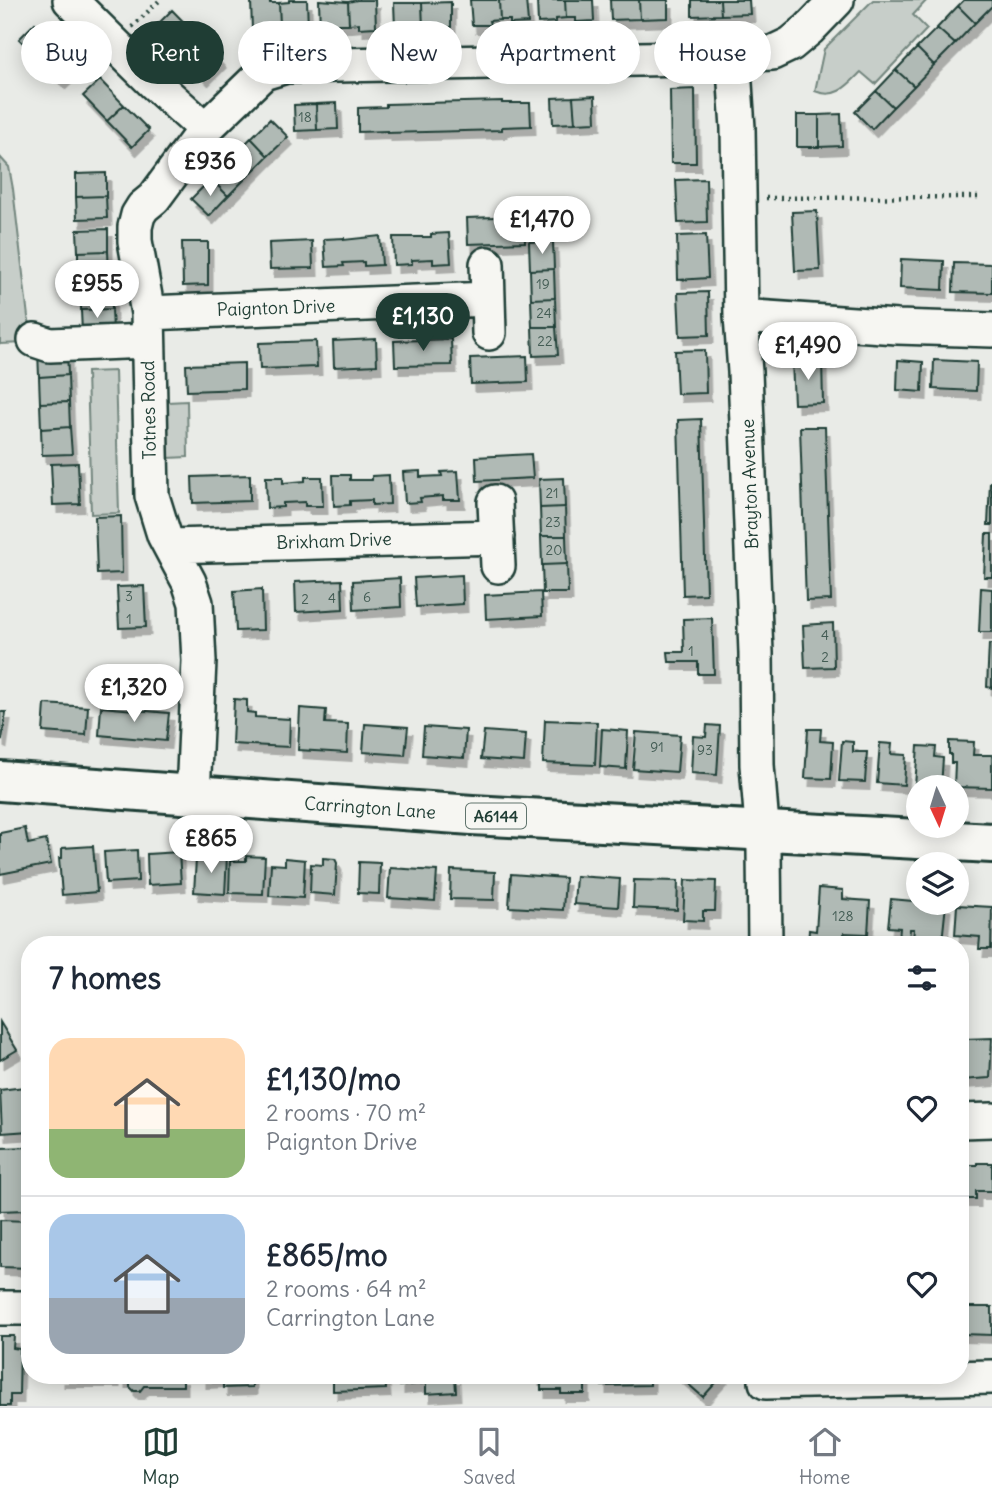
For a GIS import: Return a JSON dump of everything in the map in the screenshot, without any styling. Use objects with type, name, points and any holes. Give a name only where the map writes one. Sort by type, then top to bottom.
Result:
[{"type":"main road","name":"Carrington Lane","points":[[0,781],[472,815],[992,842]]},
{"type":"street","points":[[70,0],[205,129]]},
{"type":"street","name":"Totnes Road","points":[[771,53],[791,44],[837,0]]},
{"type":"street","name":"Totnes Road","points":[[193,795],[199,661],[197,613],[189,582],[164,535],[152,496],[148,327],[135,241],[138,215],[205,129],[263,73],[286,66],[654,59]]},
{"type":"street","name":"Brayton Avenue","points":[[735,84],[741,198],[741,316],[746,372],[756,640],[755,715],[765,936]]},
{"type":"street","points":[[487,264],[489,333]]},
{"type":"street","name":"Paignton Drive","points":[[35,340],[50,345],[148,327],[488,299]]},
{"type":"street","points":[[741,316],[897,327],[992,330]]},
{"type":"street","name":"Brixham Drive","points":[[170,546],[497,551],[495,502]]},
{"type":"street","points":[[969,1121],[992,1120]]},
{"type":"street","points":[[0,1308],[21,1308]]},
{"type":"street","points":[[969,1378],[992,1377]]},
{"type":"street","points":[[766,1388],[848,1384]]},
{"type":"path","points":[[114,44],[160,0]]},
{"type":"path","points":[[741,198],[981,197]]},
{"type":"shaded area","points":[[873,0],[927,0],[913,15],[927,29],[875,84],[861,72],[841,90],[829,94],[815,91],[824,49]]},
{"type":"shaded area","points":[[0,157],[9,167],[28,317],[35,340],[26,343],[0,344]]},
{"type":"shaded area","points":[[115,371],[119,513],[91,514],[87,372]]},
{"type":"shaded area","points":[[187,401],[188,457],[168,458],[167,402]]},
{"type":"building","points":[[270,0],[270,3],[279,3],[280,21],[252,21],[251,1]]},
{"type":"building","points":[[307,0],[308,21],[280,21],[279,3]]},
{"type":"building","points":[[319,0],[348,2],[349,21],[320,21]]},
{"type":"building","points":[[375,0],[376,21],[366,21],[366,28],[359,28],[359,23],[352,24],[349,21],[348,2]]},
{"type":"building","points":[[470,0],[499,0],[500,20],[476,21],[476,25],[472,25]]},
{"type":"building","points":[[499,0],[526,0],[528,21],[500,20]]},
{"type":"building","points":[[537,0],[565,0],[566,18],[538,21]]},
{"type":"building","points":[[565,0],[593,0],[594,21],[566,18]]},
{"type":"building","points":[[610,0],[639,0],[640,19],[611,20]]},
{"type":"building","points":[[639,0],[668,0],[668,18],[640,19]]},
{"type":"building","points":[[692,0],[720,0],[721,15],[692,16]]},
{"type":"building","points":[[720,0],[749,0],[750,14],[721,15]]},
{"type":"building","points":[[964,0],[992,0],[992,6],[975,23],[958,6]]},
{"type":"building","points":[[451,2],[451,21],[423,21],[422,3]]},
{"type":"building","points":[[394,3],[422,3],[423,21],[395,21]]},
{"type":"building","points":[[958,6],[975,23],[955,44],[937,28]]},
{"type":"building","points":[[172,10],[183,21],[161,21]]},
{"type":"building","points":[[937,28],[955,44],[934,65],[917,48]]},
{"type":"building","points":[[917,48],[934,65],[914,86],[896,70]]},
{"type":"building","points":[[896,70],[914,86],[893,107],[876,91]]},
{"type":"building","points":[[96,84],[104,84],[124,105],[107,121],[83,96]]},
{"type":"building","points":[[695,89],[696,163],[671,163],[670,90]]},
{"type":"building","points":[[876,91],[893,107],[872,129],[855,112]]},
{"type":"building","points":[[595,96],[596,122],[575,123],[573,97]]},
{"type":"building","points":[[573,97],[575,123],[553,124],[552,98]]},
{"type":"building","points":[[502,101],[530,103],[531,126],[502,127],[502,130],[358,132],[358,108],[386,107],[386,104]]},
{"type":"building","points":[[337,103],[338,129],[317,130],[316,104]]},
{"type":"building","points":[[316,104],[317,130],[295,131],[294,105]]},
{"type":"building","points":[[124,105],[149,130],[132,147],[107,121]]},
{"type":"building","points":[[841,114],[842,146],[819,147],[819,115]]},
{"type":"building","points":[[797,115],[819,115],[819,147],[797,147]]},
{"type":"building","points":[[270,119],[288,137],[268,156],[251,138]]},
{"type":"building","points":[[251,138],[268,156],[248,176],[231,158]]},
{"type":"building","points":[[231,158],[248,176],[228,196],[211,179]]},
{"type":"building","points":[[106,173],[106,196],[76,197],[76,174]]},
{"type":"building","points":[[211,179],[228,196],[209,216],[191,199]]},
{"type":"building","points":[[706,179],[707,222],[678,223],[676,180]]},
{"type":"building","points":[[106,196],[107,218],[77,219],[76,197]]},
{"type":"building","points":[[817,211],[820,270],[795,271],[792,212]]},
{"type":"building","points":[[524,216],[525,242],[468,244],[467,218]]},
{"type":"building","points":[[108,229],[108,251],[78,252],[77,230]]},
{"type":"building","points":[[449,233],[451,263],[433,264],[433,259],[412,260],[412,264],[394,265],[393,237],[431,237],[431,234]]},
{"type":"building","points":[[706,235],[708,278],[678,280],[677,236]]},
{"type":"building","points":[[380,236],[382,265],[364,266],[364,262],[326,267],[324,239]]},
{"type":"building","points":[[312,241],[313,268],[270,269],[269,243]]},
{"type":"building","points":[[553,241],[554,269],[530,270],[529,242]]},
{"type":"building","points":[[182,242],[208,242],[208,285],[183,286]]},
{"type":"building","points":[[108,251],[109,274],[78,275],[78,252]]},
{"type":"building","points":[[901,259],[944,261],[943,290],[900,288]]},
{"type":"building","points":[[954,263],[992,264],[992,293],[953,292]]},
{"type":"building","points":[[554,269],[555,298],[531,299],[530,270]]},
{"type":"building","points":[[111,286],[112,309],[81,310],[81,287]]},
{"type":"building","points":[[708,292],[709,335],[680,336],[678,293]]},
{"type":"building","points":[[555,298],[556,327],[532,327],[531,299]]},
{"type":"building","points":[[112,309],[113,331],[82,332],[81,310]]},
{"type":"building","points":[[532,327],[556,327],[558,355],[533,356]]},
{"type":"building","points":[[376,339],[377,365],[334,367],[333,341]]},
{"type":"building","points":[[451,339],[452,365],[395,366],[394,341]]},
{"type":"building","points":[[316,341],[317,367],[260,369],[259,343]]},
{"type":"building","points":[[67,349],[68,375],[39,377],[38,351]]},
{"type":"building","points":[[705,350],[706,393],[677,394],[675,351]]},
{"type":"building","points":[[527,356],[528,382],[471,384],[470,358]]},
{"type":"building","points":[[822,359],[823,403],[794,404],[792,361]]},
{"type":"building","points":[[898,360],[923,362],[922,392],[897,390]]},
{"type":"building","points":[[934,360],[977,362],[976,391],[933,389]]},
{"type":"building","points":[[244,363],[244,389],[187,391],[186,365]]},
{"type":"building","points":[[68,375],[69,402],[40,403],[39,377]]},
{"type":"building","points":[[69,402],[70,427],[41,429],[40,403]]},
{"type":"building","points":[[701,419],[706,594],[683,595],[678,420]]},
{"type":"building","points":[[70,427],[72,454],[42,455],[41,429]]},
{"type":"building","points":[[800,427],[825,427],[831,600],[806,601]]},
{"type":"building","points":[[531,454],[533,478],[477,481],[476,457]]},
{"type":"building","points":[[78,463],[80,504],[53,505],[51,464]]},
{"type":"building","points":[[420,471],[420,477],[442,476],[441,472],[458,471],[460,500],[443,500],[443,496],[420,498],[421,502],[405,503],[403,472]]},
{"type":"building","points":[[250,475],[250,501],[193,503],[192,477]]},
{"type":"building","points":[[333,475],[350,475],[350,480],[372,480],[372,476],[389,475],[390,504],[372,505],[372,500],[350,501],[350,505],[334,506]]},
{"type":"building","points":[[266,477],[283,477],[283,483],[305,481],[305,477],[322,477],[323,506],[305,506],[305,502],[283,503],[283,507],[267,508]]},
{"type":"building","points":[[564,478],[565,507],[540,508],[539,479]]},
{"type":"building","points":[[990,482],[992,525],[988,525]]},
{"type":"building","points":[[565,507],[566,536],[541,536],[540,508]]},
{"type":"building","points":[[121,516],[122,573],[97,574],[95,517]]},
{"type":"building","points":[[986,534],[992,534],[992,577],[984,577]]},
{"type":"building","points":[[541,536],[566,536],[567,564],[542,565]]},
{"type":"building","points":[[567,564],[568,593],[543,593],[542,565]]},
{"type":"building","points":[[462,575],[463,604],[416,607],[414,578]]},
{"type":"building","points":[[400,578],[401,607],[354,610],[353,581]]},
{"type":"building","points":[[342,580],[343,609],[296,612],[295,582]]},
{"type":"building","points":[[144,586],[146,627],[119,628],[117,587]]},
{"type":"building","points":[[981,588],[992,589],[992,632],[979,632]]},
{"type":"building","points":[[262,589],[263,630],[236,631],[234,591]]},
{"type":"building","points":[[541,592],[542,616],[486,619],[485,595]]},
{"type":"building","points":[[712,618],[714,674],[698,674],[698,662],[669,662],[668,652],[684,652],[683,619]]},
{"type":"building","points":[[833,623],[834,667],[805,668],[803,625]]},
{"type":"building","points":[[989,644],[992,644],[992,688],[987,687]]},
{"type":"building","points":[[234,699],[247,700],[247,712],[255,713],[255,717],[290,719],[289,747],[232,744]]},
{"type":"building","points":[[45,704],[88,707],[86,735],[43,732]]},
{"type":"building","points":[[101,707],[169,713],[166,741],[99,735]]},
{"type":"building","points":[[300,708],[326,710],[325,723],[348,724],[347,753],[298,750]]},
{"type":"building","points":[[0,712],[6,712],[2,740],[0,739]]},
{"type":"building","points":[[545,720],[597,722],[595,765],[543,763]]},
{"type":"building","points":[[365,724],[408,727],[405,755],[363,752]]},
{"type":"building","points":[[707,725],[720,726],[717,775],[691,773],[693,736],[706,737]]},
{"type":"building","points":[[424,727],[466,730],[464,758],[422,755]]},
{"type":"building","points":[[602,729],[628,731],[626,769],[600,767]]},
{"type":"building","points":[[808,729],[821,729],[820,741],[833,742],[831,779],[805,778]]},
{"type":"building","points":[[484,731],[526,734],[524,762],[481,759]]},
{"type":"building","points":[[636,732],[680,735],[677,772],[633,769]]},
{"type":"building","points":[[842,741],[853,742],[853,752],[867,752],[865,782],[839,781]]},
{"type":"building","points":[[949,741],[974,742],[973,755],[992,755],[992,788],[970,787],[970,775],[954,775],[955,763],[951,763]]},
{"type":"building","points":[[880,743],[892,744],[891,754],[906,755],[904,785],[877,783]]},
{"type":"building","points":[[918,746],[936,747],[935,757],[943,758],[942,775],[916,775]]},
{"type":"building","points":[[25,828],[28,844],[46,840],[51,864],[0,874],[0,833]]},
{"type":"building","points":[[93,846],[97,892],[62,895],[59,858],[62,858],[62,848]]},
{"type":"building","points":[[137,850],[138,881],[106,883],[104,852]]},
{"type":"building","points":[[179,852],[181,883],[148,885],[147,854]]},
{"type":"building","points":[[207,855],[227,856],[225,894],[194,892],[196,859],[207,860]]},
{"type":"building","points":[[246,856],[265,857],[263,894],[229,893],[230,861],[246,861]]},
{"type":"building","points":[[285,858],[305,860],[303,898],[269,896],[271,864],[285,865]]},
{"type":"building","points":[[323,858],[335,859],[337,863],[335,895],[310,893],[311,864],[323,865]]},
{"type":"building","points":[[359,862],[380,863],[379,894],[358,893]]},
{"type":"building","points":[[390,868],[437,871],[435,901],[388,898]]},
{"type":"building","points":[[451,870],[495,872],[494,900],[450,899]]},
{"type":"building","points":[[511,874],[565,878],[563,910],[509,907]]},
{"type":"building","points":[[576,876],[620,879],[618,907],[574,904]]},
{"type":"building","points":[[634,880],[678,881],[677,910],[633,908]]},
{"type":"building","points":[[685,880],[716,881],[715,911],[703,911],[703,921],[683,920]]},
{"type":"building","points":[[819,888],[843,890],[843,899],[870,901],[868,934],[809,936],[809,930],[816,931]]},
{"type":"building","points":[[891,899],[906,900],[906,915],[945,915],[943,936],[913,936],[914,929],[910,929],[909,936],[899,936],[900,928],[888,927]]},
{"type":"building","points":[[969,906],[992,907],[991,949],[979,949],[980,937],[955,935],[956,915],[969,915]]},
{"type":"building","points":[[0,1022],[17,1050],[0,1060]]},
{"type":"building","points":[[992,1038],[990,1078],[969,1079],[969,1039]]},
{"type":"building","points":[[21,1087],[21,1132],[2,1133],[0,1090]]},
{"type":"building","points":[[21,1147],[21,1210],[0,1211],[0,1148]]},
{"type":"building","points":[[992,1163],[992,1191],[976,1191],[976,1199],[969,1199],[969,1165]]},
{"type":"building","points":[[0,1220],[21,1221],[21,1268],[0,1267]]},
{"type":"building","points":[[969,1307],[992,1307],[992,1335],[969,1334]]},
{"type":"building","points":[[0,1336],[14,1336],[13,1348],[20,1349],[19,1395],[10,1395],[10,1406],[0,1406]]},
{"type":"building","points":[[130,1384],[183,1384],[144,1386],[140,1391],[134,1391]]},
{"type":"building","points":[[223,1384],[252,1384],[252,1387],[223,1388]]},
{"type":"building","points":[[333,1384],[386,1384],[386,1389],[333,1391]]},
{"type":"building","points":[[426,1384],[456,1384],[456,1392],[426,1394]]},
{"type":"building","points":[[541,1384],[585,1384],[585,1394],[561,1394],[561,1390],[541,1390]]},
{"type":"building","points":[[602,1384],[650,1384],[650,1385]]},
{"type":"building","points":[[688,1384],[715,1384],[703,1397]]}]
